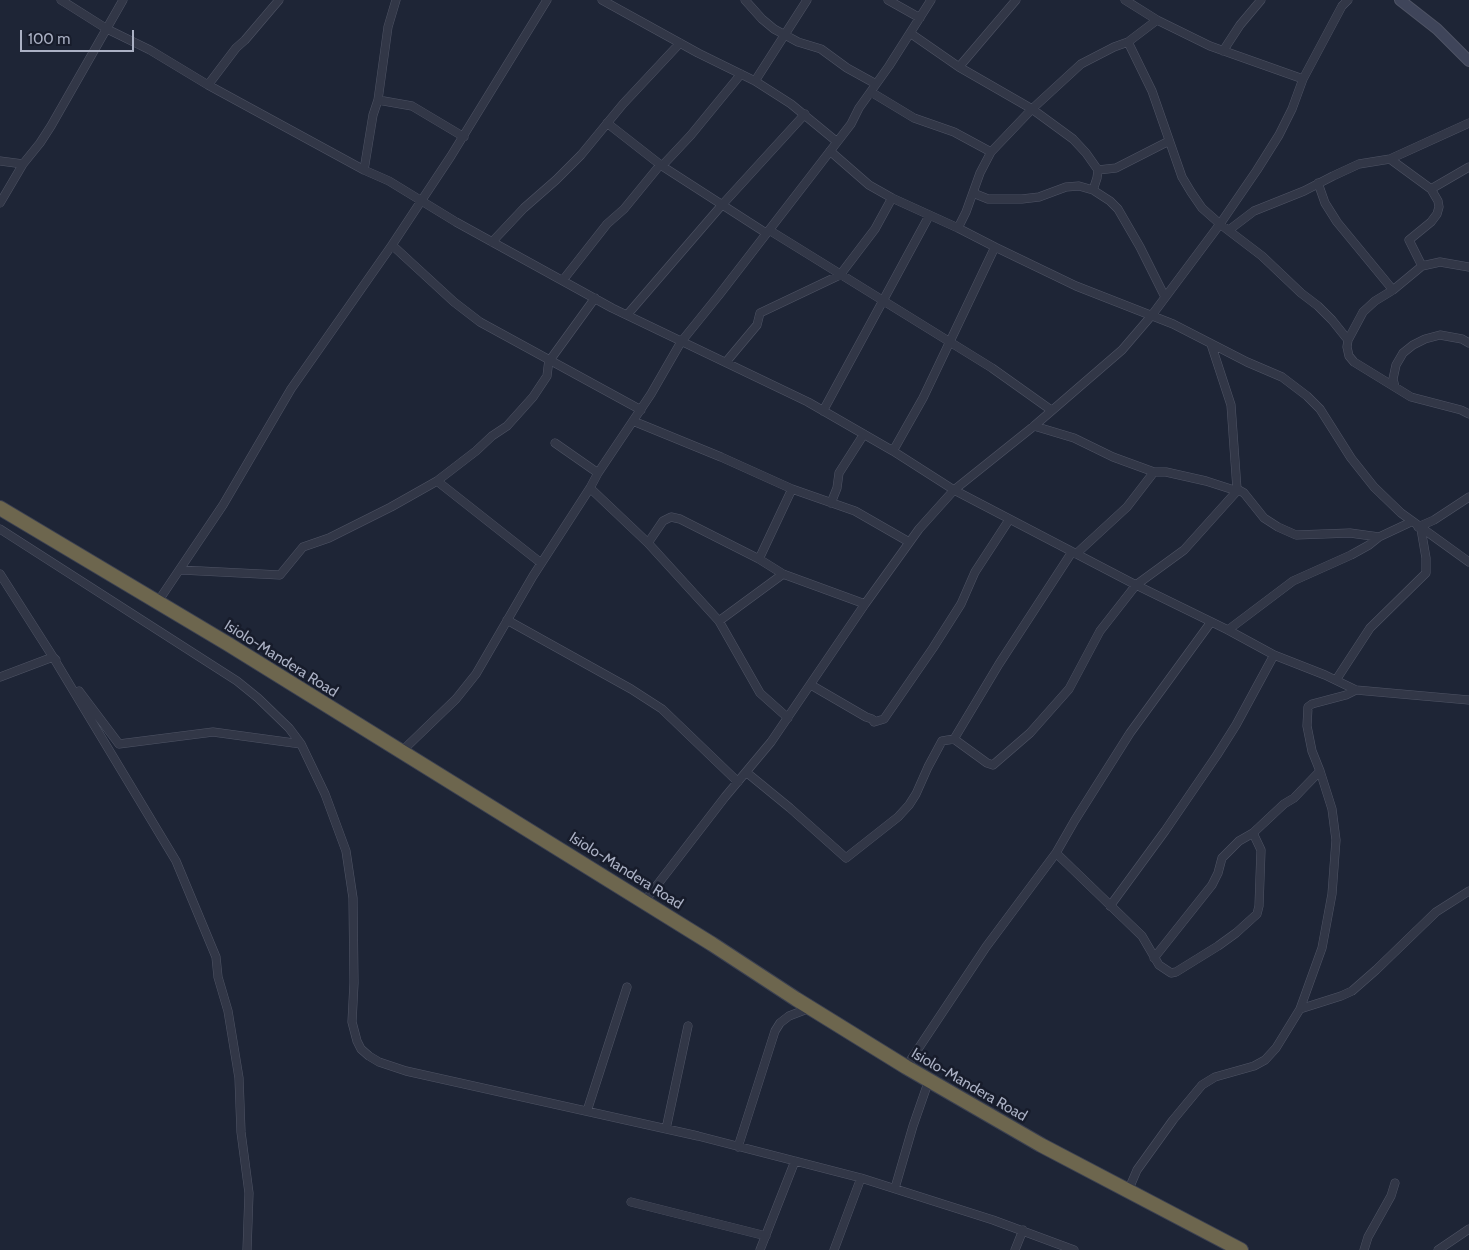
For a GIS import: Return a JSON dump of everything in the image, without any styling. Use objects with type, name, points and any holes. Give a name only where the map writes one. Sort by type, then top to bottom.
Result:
[{"type":"highway","name":"Isiolo-Mandera Road","points":[[0,508],[228,644],[712,944],[810,1008],[906,1067],[1040,1145],[1241,1250]]},
{"type":"main road","points":[[1400,0],[1437,29],[1469,61]]},
{"type":"street","points":[[61,0],[106,28],[150,50],[364,170],[389,181],[492,242],[594,298],[823,410],[954,490],[1009,520],[1274,655],[1356,690],[1469,700]]},
{"type":"street","points":[[0,203],[23,164],[52,126],[122,0]]},
{"type":"street","points":[[208,84],[236,48],[279,0]]},
{"type":"street","points":[[364,170],[373,115],[378,100],[388,27],[396,0]]},
{"type":"street","points":[[157,603],[223,505],[291,389],[422,202],[464,137],[546,0]]},
{"type":"street","points":[[602,0],[680,43],[755,81],[805,114],[836,141]]},
{"type":"street","points":[[745,0],[762,19],[784,36],[821,49],[847,68],[876,84]]},
{"type":"street","points":[[755,81],[807,0]]},
{"type":"street","points":[[888,0],[920,18]]},
{"type":"street","points":[[401,752],[446,710],[476,674],[541,563],[598,473],[641,410],[681,342],[719,296],[836,141],[851,124],[859,108],[931,0]]},
{"type":"street","points":[[959,67],[1016,0]]},
{"type":"street","points":[[1125,0],[1157,20],[1210,46],[1303,79]]},
{"type":"street","points":[[1222,51],[1261,0]]},
{"type":"street","points":[[644,902],[788,718],[909,542],[954,490],[1034,426],[1122,350],[1152,315],[1220,224],[1279,135],[1292,109],[1303,79],[1342,6],[1348,0]]},
{"type":"street","points":[[958,228],[980,173],[991,152],[1032,108],[1081,64],[1114,46],[1128,42],[1157,20]]},
{"type":"street","points":[[910,33],[959,67],[1032,108],[1079,144],[1098,170],[1093,190]]},
{"type":"street","points":[[1128,42],[1152,91],[1161,114],[1168,141],[1190,192],[1202,208],[1262,256],[1301,293],[1318,306],[1348,340]]},
{"type":"street","points":[[492,242],[524,208],[581,155],[623,104],[680,43]]},
{"type":"street","points":[[564,280],[607,224],[624,210],[661,166],[691,135],[741,74]]},
{"type":"street","points":[[871,92],[914,118],[954,132],[991,152]]},
{"type":"street","points":[[378,100],[412,106],[464,137]]},
{"type":"street","points":[[627,315],[721,206],[805,114]]},
{"type":"street","points":[[607,123],[661,166],[721,206],[884,301],[992,368],[1051,410]]},
{"type":"street","points":[[1229,230],[1254,211],[1360,164],[1390,160],[1469,123]]},
{"type":"street","points":[[1098,170],[1116,168],[1168,141]]},
{"type":"street","points":[[830,151],[869,185],[892,198],[1076,286],[1152,315],[1247,362],[1282,377],[1307,396],[1320,409],[1351,458],[1374,487],[1411,522],[1469,562]]},
{"type":"street","points":[[1390,160],[1431,189],[1438,201],[1437,214],[1431,222],[1409,240],[1422,266]]},
{"type":"street","points":[[0,161],[23,164]]},
{"type":"street","points":[[1431,189],[1469,167]]},
{"type":"street","points":[[1318,183],[1325,203],[1337,222],[1393,290]]},
{"type":"street","points":[[972,193],[988,199],[1022,199],[1039,197],[1066,187],[1079,186],[1093,190],[1110,201],[1118,209],[1140,247],[1165,297]]},
{"type":"street","points":[[726,362],[757,326],[760,313],[840,275],[875,229],[892,198]]},
{"type":"street","points":[[823,410],[930,216]]},
{"type":"street","points":[[392,245],[454,302],[480,322],[641,410]]},
{"type":"street","points":[[893,451],[923,398],[995,248]]},
{"type":"street","points":[[1469,267],[1440,262],[1422,266],[1363,312],[1348,340],[1349,356],[1354,362],[1411,397],[1469,411]]},
{"type":"street","points":[[181,570],[280,575],[303,547],[329,538],[391,507],[437,481],[507,426],[528,404],[547,376],[549,360],[594,298]]},
{"type":"street","points":[[1395,387],[1396,365],[1403,353],[1413,345],[1425,338],[1440,335],[1462,339],[1469,343]]},
{"type":"street","points":[[746,772],[846,858],[898,817],[916,794],[942,741],[954,739],[989,765],[996,764],[1030,732],[1065,694],[1078,674],[1088,651],[1100,631],[1136,585],[1184,550],[1237,490],[1231,406],[1211,344]]},
{"type":"street","points":[[633,421],[721,457],[792,489],[866,517],[909,542]]},
{"type":"street","points":[[1034,426],[1074,438],[1154,472],[1166,472],[1237,490],[1244,493],[1264,518],[1296,535],[1350,533],[1379,536]]},
{"type":"street","points":[[831,503],[840,473],[864,434]]},
{"type":"street","points":[[554,443],[598,473]]},
{"type":"street","points":[[954,739],[999,664],[1074,553],[1128,507],[1154,472]]},
{"type":"street","points":[[437,481],[541,563]]},
{"type":"street","points":[[590,488],[648,543],[719,621],[760,693],[788,718]]},
{"type":"street","points":[[759,559],[792,489]]},
{"type":"street","points":[[1420,528],[1469,497]]},
{"type":"street","points":[[648,543],[663,521],[675,517],[759,559],[783,574],[865,604]]},
{"type":"street","points":[[811,685],[872,719],[874,722],[884,719],[961,604],[975,572],[1009,520]]},
{"type":"street","points":[[1228,630],[1293,581],[1361,550],[1379,536],[1411,522]]},
{"type":"street","points":[[1336,680],[1370,628],[1426,572],[1426,558],[1420,528]]},
{"type":"street","points":[[0,529],[237,681],[258,698],[302,744],[325,794],[346,851],[353,898],[354,983],[352,1022],[361,1049],[379,1062],[406,1071],[666,1129],[861,1178],[1023,1230],[1074,1250]]},
{"type":"street","points":[[0,574],[53,657],[176,861],[216,956],[218,977],[228,1011],[238,1078],[249,1193],[247,1250]]},
{"type":"street","points":[[719,621],[783,574]]},
{"type":"street","points":[[507,620],[631,689],[662,709],[738,782]]},
{"type":"street","points":[[906,1067],[986,947],[1056,853],[1130,733],[1211,622]]},
{"type":"street","points":[[1110,906],[1166,831],[1217,755],[1236,725],[1274,655]]},
{"type":"street","points":[[53,657],[119,744],[213,732],[302,744]]},
{"type":"street","points":[[0,677],[53,657]]},
{"type":"street","points":[[1128,1191],[1137,1170],[1173,1120],[1202,1085],[1215,1078],[1254,1066],[1264,1060],[1276,1048],[1300,1009],[1322,948],[1330,911],[1336,840],[1332,809],[1312,751],[1307,726],[1308,708],[1312,704],[1346,696],[1356,690]]},
{"type":"street","points":[[1154,958],[1212,885],[1222,858],[1239,841],[1252,833],[1284,804],[1294,798],[1320,771]]},
{"type":"street","points":[[1056,853],[1142,936],[1154,958],[1163,969],[1176,972],[1218,946],[1257,914],[1261,850],[1252,833]]},
{"type":"street","points":[[1300,1009],[1352,991],[1436,912],[1469,891]]},
{"type":"street","points":[[587,1111],[627,987]]},
{"type":"street","points":[[738,1147],[775,1031],[780,1023],[789,1016],[810,1008]]},
{"type":"street","points":[[666,1129],[688,1026]]},
{"type":"street","points":[[895,1188],[929,1080]]},
{"type":"street","points":[[760,1250],[795,1161]]},
{"type":"street","points":[[834,1250],[861,1178]]},
{"type":"street","points":[[1364,1250],[1368,1237],[1395,1183]]},
{"type":"street","points":[[631,1202],[766,1236]]},
{"type":"street","points":[[1438,1250],[1469,1229]]},
{"type":"street","points":[[1015,1250],[1023,1230]]}]
